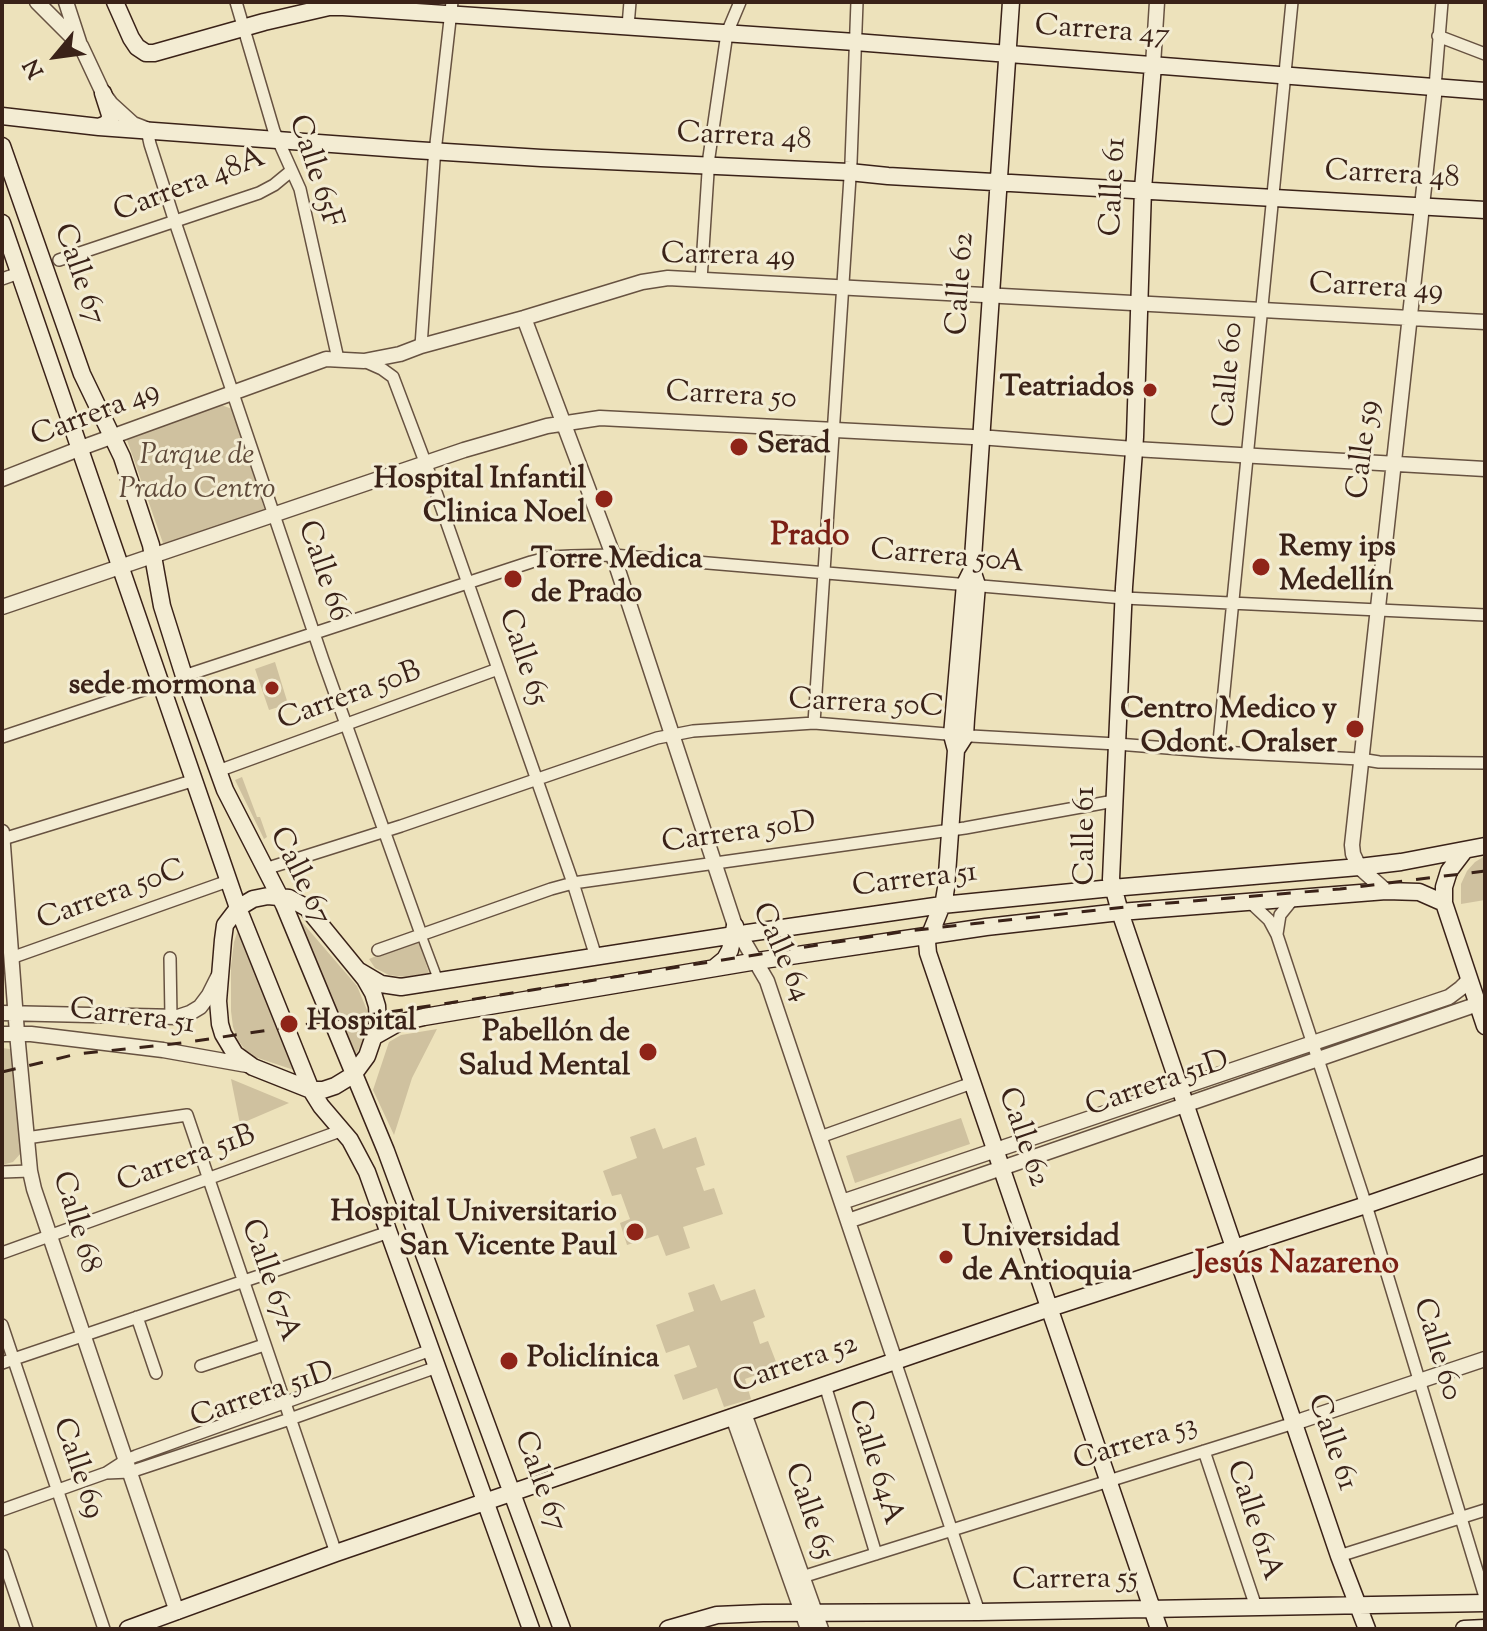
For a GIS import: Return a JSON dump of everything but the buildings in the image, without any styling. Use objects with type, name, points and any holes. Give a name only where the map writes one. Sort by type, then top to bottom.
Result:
[{"type":"main road","name":"Carrera 47","points":[[115,2],[131,38],[146,53],[329,7],[451,8],[628,26],[1485,91]]},
{"type":"main road","name":"Calle 62","points":[[1011,2],[946,894],[927,942],[930,963],[1159,1629]]},
{"type":"main road","name":"Calle 61","points":[[1153,65],[1143,189],[1134,449],[1124,598],[1112,888],[1339,1556],[1367,1629]]},
{"type":"main road","points":[[99,127],[111,118],[103,93]]},
{"type":"main road","name":"Carrera 48","points":[[2,116],[277,141],[541,158],[849,172],[1485,210]]},
{"type":"main road","name":"Calle 67","points":[[2,146],[82,374],[127,471],[146,529],[162,606],[218,771],[231,804],[279,896],[402,1193],[562,1629]]},
{"type":"main road","name":"Calle 67","points":[[2,223],[238,908],[311,1090],[363,1161],[531,1629]]},
{"type":"main road","name":"Carrera 51","points":[[359,971],[381,984],[395,987],[736,932],[942,905],[1359,867],[1485,846]]},
{"type":"main road","points":[[1465,850],[1445,881],[1444,903],[1469,980],[1483,999],[1485,1026]]},
{"type":"main road","name":"Carrera 51","points":[[375,1036],[391,1026],[413,1019],[757,961],[986,927],[1120,912],[1386,891],[1419,892],[1444,903]]},
{"type":"main road","points":[[279,896],[307,908],[359,971],[370,987],[377,1006],[375,1036],[363,1064],[353,1075],[323,1090],[311,1090],[253,1067],[235,1054],[223,1034],[219,1012],[225,925],[232,913],[253,899],[279,896]]},
{"type":"main road","points":[[714,968],[725,959],[736,932]]},
{"type":"main road","name":"Carrera 52","points":[[128,1629],[336,1553],[895,1361],[1485,1164]]},
{"type":"main road","points":[[439,1372],[466,1368]]},
{"type":"main road","name":"Carrera 55","points":[[668,1629],[717,1615],[812,1621],[979,1612],[1485,1600]]},
{"type":"main road","points":[[1464,1629],[1485,1628]]},
{"type":"street","points":[[37,2],[81,46]]},
{"type":"street","points":[[66,2],[81,46],[103,93],[133,124],[147,130]]},
{"type":"street","name":"Calle 65F","points":[[236,2],[277,141],[300,189],[338,359]]},
{"type":"street","points":[[628,26],[630,2]]},
{"type":"street","points":[[701,280],[708,165],[727,33],[740,2]]},
{"type":"street","points":[[814,723],[857,2]]},
{"type":"street","name":"Calle 61","points":[[1153,65],[1157,2]]},
{"type":"street","name":"Calle 60","points":[[1218,752],[1292,2]]},
{"type":"street","name":"Calle 59","points":[[1359,867],[1352,845],[1360,759],[1442,2]]},
{"type":"street","points":[[421,346],[435,151],[451,8]]},
{"type":"street","points":[[1438,36],[1485,54]]},
{"type":"street","name":"Calle 66","points":[[147,130],[274,515],[439,982]]},
{"type":"street","name":"Carrera 48A","points":[[59,260],[267,190],[291,171]]},
{"type":"street","points":[[2,279],[19,273]]},
{"type":"street","name":"Carrera 49","points":[[2,479],[326,359],[353,362],[400,354],[642,282],[668,278],[1485,322]]},
{"type":"street","name":"Calle 64","points":[[524,318],[613,555],[736,932],[767,981],[979,1612]]},
{"type":"street","points":[[364,361],[393,377],[400,354]]},
{"type":"street","name":"Calle 65","points":[[393,377],[573,883],[596,957]]},
{"type":"street","name":"Carrera 50","points":[[2,607],[425,463],[547,426],[600,418],[1485,469]]},
{"type":"street","name":"Carrera 50A","points":[[184,676],[550,557],[613,555],[823,573],[971,580],[1124,598],[1485,615]]},
{"type":"street","name":"Carrera 50B","points":[[218,771],[498,669]]},
{"type":"street","points":[[2,737],[161,684]]},
{"type":"street","name":"Carrera 50C","points":[[265,869],[673,734],[814,723],[957,740],[1117,744],[1379,762],[1485,763]]},
{"type":"street","points":[[3,839],[195,780]]},
{"type":"street","name":"Carrera 50D","points":[[378,950],[573,883],[950,830],[1114,801]]},
{"type":"street","name":"Calle 68","points":[[2,832],[11,958],[9,1034],[30,1171],[49,1237],[177,1612]]},
{"type":"street","points":[[1359,867],[1386,891]]},
{"type":"street","name":"Carrera 50C","points":[[11,958],[228,881]]},
{"type":"street","points":[[1277,935],[1280,915],[1293,899]]},
{"type":"street","name":"Calle 60","points":[[1251,903],[1269,920],[1277,935],[1313,1042],[1366,1205],[1485,1600]]},
{"type":"street","points":[[170,958],[171,1017]]},
{"type":"street","name":"Carrera 51","points":[[9,1013],[184,1016],[200,1007],[220,971]]},
{"type":"street","name":"Carrera 51D","points":[[842,1202],[1449,997],[1469,980]]},
{"type":"street","name":"Carrera 51D","points":[[848,1221],[1319,1060],[1483,999]]},
{"type":"street","name":"Carrera 51","points":[[9,1034],[174,1051],[253,1067]]},
{"type":"street","points":[[820,1137],[972,1083]]},
{"type":"street","name":"Calle 67A","points":[[26,1138],[187,1115],[336,1553]]},
{"type":"street","name":"Carrera 51B","points":[[2,1253],[343,1130]]},
{"type":"street","points":[[2,1172],[30,1171]]},
{"type":"street","points":[[8,1361],[389,1232]]},
{"type":"street","points":[[137,1317],[156,1373]]},
{"type":"street","name":"Calle 69","points":[[2,1325],[8,1361],[58,1490],[104,1629]]},
{"type":"street","points":[[201,1366],[264,1345]]},
{"type":"street","name":"Carrera 51D","points":[[128,1466],[284,1403],[431,1350]]},
{"type":"street","name":"Carrera 53","points":[[802,1577],[1294,1423],[1485,1359]]},
{"type":"street","name":"Carrera 51D","points":[[2,1510],[128,1466],[439,1372]]},
{"type":"street","name":"Calle 64A","points":[[825,1385],[876,1554]]},
{"type":"street","name":"Calle 65","points":[[738,1415],[802,1577],[812,1621]]},
{"type":"street","name":"Calle 65","points":[[738,1415],[812,1621]]},
{"type":"street","name":"Calle 61A","points":[[1204,1451],[1256,1607]]},
{"type":"street","points":[[1339,1556],[1485,1510]]},
{"type":"street","points":[[2,1555],[27,1629]]},
{"type":"green space","name":"Parque de Prado Centro","points":[[216,403],[232,409],[265,511],[164,546],[127,440]]},
{"type":"green space","name":"sede mormona","points":[[275,662],[288,704],[269,710],[255,669]]},
{"type":"green space","points":[[242,777],[257,817],[260,817],[267,837],[264,839],[235,780]]},
{"type":"green space","points":[[1485,856],[1485,900],[1461,904],[1461,884],[1467,871]]},
{"type":"green space","points":[[295,914],[357,986],[367,1010],[370,1022],[368,1032],[353,1060]]},
{"type":"green space","points":[[239,927],[297,1071],[255,1057],[238,1040],[231,1011],[231,966]]},
{"type":"green space","points":[[418,939],[429,973],[405,977],[389,975],[375,968],[369,959]]},
{"type":"green space","points":[[437,1029],[412,1078],[394,1135],[373,1090],[389,1042],[401,1035]]},
{"type":"green space","points":[[2,1048],[10,1049],[15,1057],[21,1153],[13,1162],[2,1165]]},
{"type":"green space","points":[[231,1079],[289,1103],[240,1124]]},
{"type":"green space","points":[[961,1118],[970,1144],[855,1183],[846,1156]]},
{"type":"green space","points":[[655,1128],[663,1149],[696,1137],[705,1165],[696,1168],[704,1191],[714,1188],[723,1214],[683,1227],[690,1248],[666,1256],[658,1235],[627,1245],[620,1223],[630,1219],[621,1194],[612,1196],[603,1171],[637,1158],[630,1137]]},
{"type":"green space","points":[[714,1284],[721,1301],[755,1289],[765,1317],[753,1322],[760,1344],[768,1341],[778,1367],[745,1379],[751,1399],[724,1407],[717,1388],[683,1400],[674,1375],[697,1367],[689,1345],[666,1353],[656,1325],[694,1311],[688,1293]]},
{"type":"railway","points":[[2,1072],[77,1054],[182,1043],[907,931],[1144,905],[1340,889],[1485,871]]},
{"type":"place","name":"Teatriados","points":[[1150,390]]},
{"type":"place","name":"Serad","points":[[739,447]]},
{"type":"place","name":"Hospital Infantil Clinica Noel","points":[[604,499]]},
{"type":"place","name":"Remy ips Medellín","points":[[1261,567]]},
{"type":"place","name":"Torre Medica de Prado","points":[[513,579]]},
{"type":"place","name":"sede mormona","points":[[272,688]]},
{"type":"place","name":"Centro Medico y Odont. Oralser","points":[[1355,729]]},
{"type":"place","name":"Hospital","points":[[289,1024]]},
{"type":"place","name":"Pabellón de Salud Mental","points":[[648,1052]]},
{"type":"place","name":"Hospital Universitario San Vicente Paul","points":[[635,1232]]},
{"type":"place","name":"Universidad de Antioquia","points":[[946,1257]]},
{"type":"place","name":"Policlínica","points":[[509,1361]]},
{"type":"district","name":"Prado","points":[[810,539]]},
{"type":"district","name":"Jesús Nazareno","points":[[1297,1267]]}]
